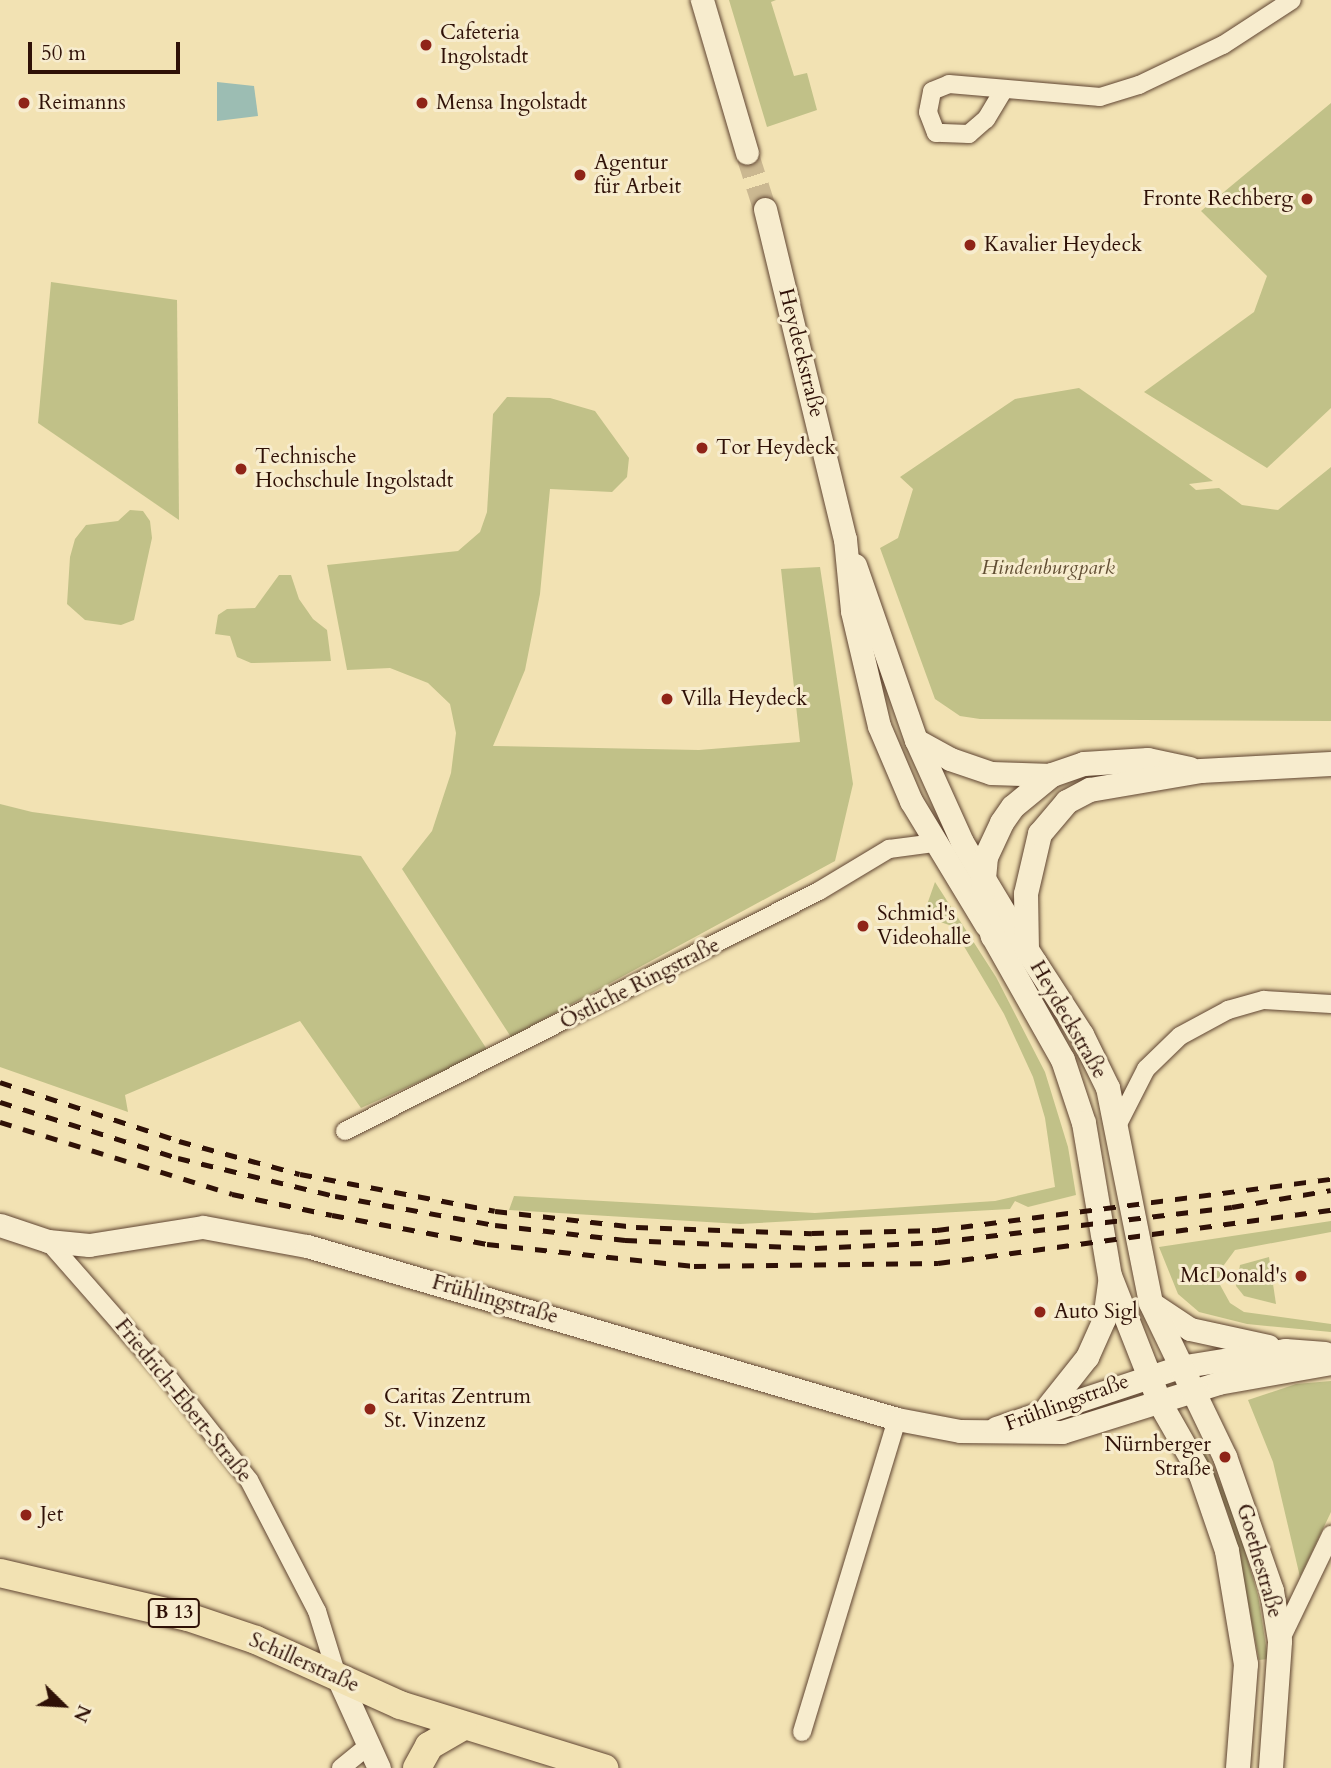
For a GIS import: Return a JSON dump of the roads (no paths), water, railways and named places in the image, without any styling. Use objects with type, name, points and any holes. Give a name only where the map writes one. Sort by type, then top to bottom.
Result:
[{"type":"main road","points":[[993,841],[1013,807],[1052,775],[1084,764],[1148,760],[1201,771]]},
{"type":"main road","points":[[993,841],[1026,841],[1040,834],[1067,802],[1090,790],[1201,771],[1331,764]]},
{"type":"main road","name":"Heydeckstraße","points":[[1040,834],[1028,874],[1027,950],[1095,1058],[1118,1124],[1140,1268],[1151,1303],[1179,1367]]},
{"type":"main road","name":"Heydeckstraße","points":[[993,841],[982,879],[993,936],[1063,1060],[1084,1123],[1111,1276],[1149,1375]]},
{"type":"main road","name":"Goethestraße","points":[[1179,1367],[1225,1457],[1251,1523],[1272,1591],[1280,1641],[1271,1768]]},
{"type":"main road","name":"Goethestraße","points":[[1149,1375],[1160,1403],[1201,1475],[1230,1563],[1246,1664],[1238,1768]]},
{"type":"main road","name":"Schillerstraße","points":[[0,1573],[188,1617],[256,1640],[339,1680],[463,1726],[604,1768]]},
{"type":"main road","points":[[417,1768],[429,1746],[463,1726]]},
{"type":"street","points":[[702,0],[747,153]]},
{"type":"street","points":[[1003,91],[1077,98],[1139,85],[1223,46],[1292,0]]},
{"type":"street","name":"Heydeckstraße","points":[[765,209],[845,539],[916,740],[962,842]]},
{"type":"street","name":"Heydeckstraße","points":[[845,539],[852,611],[872,702],[911,801],[934,843],[993,936]]},
{"type":"street","points":[[916,740],[950,759],[990,773],[1052,775]]},
{"type":"street","points":[[934,843],[993,841]]},
{"type":"street","points":[[962,842],[1027,950]]},
{"type":"street","name":"Östliche Ringstraße","points":[[345,1130],[806,898],[889,849],[934,843]]},
{"type":"street","points":[[1118,1124],[1146,1069],[1180,1036],[1228,1010],[1264,1000],[1331,1004]]},
{"type":"street","name":"Frühlingstraße","points":[[0,1225],[48,1241],[89,1245],[203,1227],[307,1246],[897,1419],[985,1433],[1062,1432],[1160,1403],[1190,1391]]},
{"type":"street","name":"Friedrich-Ebert-Straße","points":[[48,1241],[170,1380],[249,1480],[317,1611],[339,1680],[366,1748],[379,1768]]},
{"type":"street","points":[[1044,1411],[1087,1357],[1104,1319],[1111,1276]]},
{"type":"street","points":[[1151,1303],[1190,1329],[1285,1350],[1331,1355]]},
{"type":"street","points":[[1179,1367],[1285,1350]]},
{"type":"street","points":[[1190,1391],[1271,1370],[1331,1363]]},
{"type":"street","name":"Frühlingstraße","points":[[985,1433],[1179,1367]]},
{"type":"street","points":[[802,1732],[897,1419]]},
{"type":"street","points":[[1280,1641],[1331,1535]]},
{"type":"street","points":[[341,1768],[366,1748]]},
{"type":"water","points":[[217,82],[254,86],[258,116],[217,121]]},
{"type":"tunnel","points":[[747,153],[765,209]]},
{"type":"railway","points":[[0,1082],[179,1141],[300,1174],[495,1211],[636,1227],[812,1233],[937,1230],[1331,1179]]},
{"type":"railway","points":[[0,1102],[178,1158],[335,1196],[495,1225],[625,1240],[815,1248],[938,1242],[1232,1207],[1331,1190]]},
{"type":"railway","points":[[0,1122],[232,1194],[332,1215],[487,1244],[694,1266],[938,1263],[1331,1210]]},
{"type":"place","name":"Cafeteria Ingolstadt","points":[[426,45]]},
{"type":"place","name":"Reimanns","points":[[24,103]]},
{"type":"place","name":"Mensa Ingolstadt","points":[[422,103]]},
{"type":"place","name":"Agentur für Arbeit","points":[[580,175]]},
{"type":"place","name":"Fronte Rechberg","points":[[1307,199]]},
{"type":"place","name":"Kavalier Heydeck","points":[[970,245]]},
{"type":"place","name":"Tor Heydeck","points":[[702,448]]},
{"type":"place","name":"Technische Hochschule Ingolstadt","points":[[241,469]]},
{"type":"place","name":"Villa Heydeck","points":[[667,699]]},
{"type":"place","name":"Schmid's Videohalle","points":[[863,926]]},
{"type":"place","name":"McDonald's","points":[[1301,1276]]},
{"type":"place","name":"Auto Sigl","points":[[1040,1312]]},
{"type":"place","name":"Caritas Zentrum St. Vinzenz","points":[[370,1409]]},
{"type":"place","name":"Nürnberger Straße","points":[[1225,1457]]},
{"type":"place","name":"Jet","points":[[26,1515]]},
{"type":"park label","name":"Hindenburgpark","points":[[1048,568]]}]
